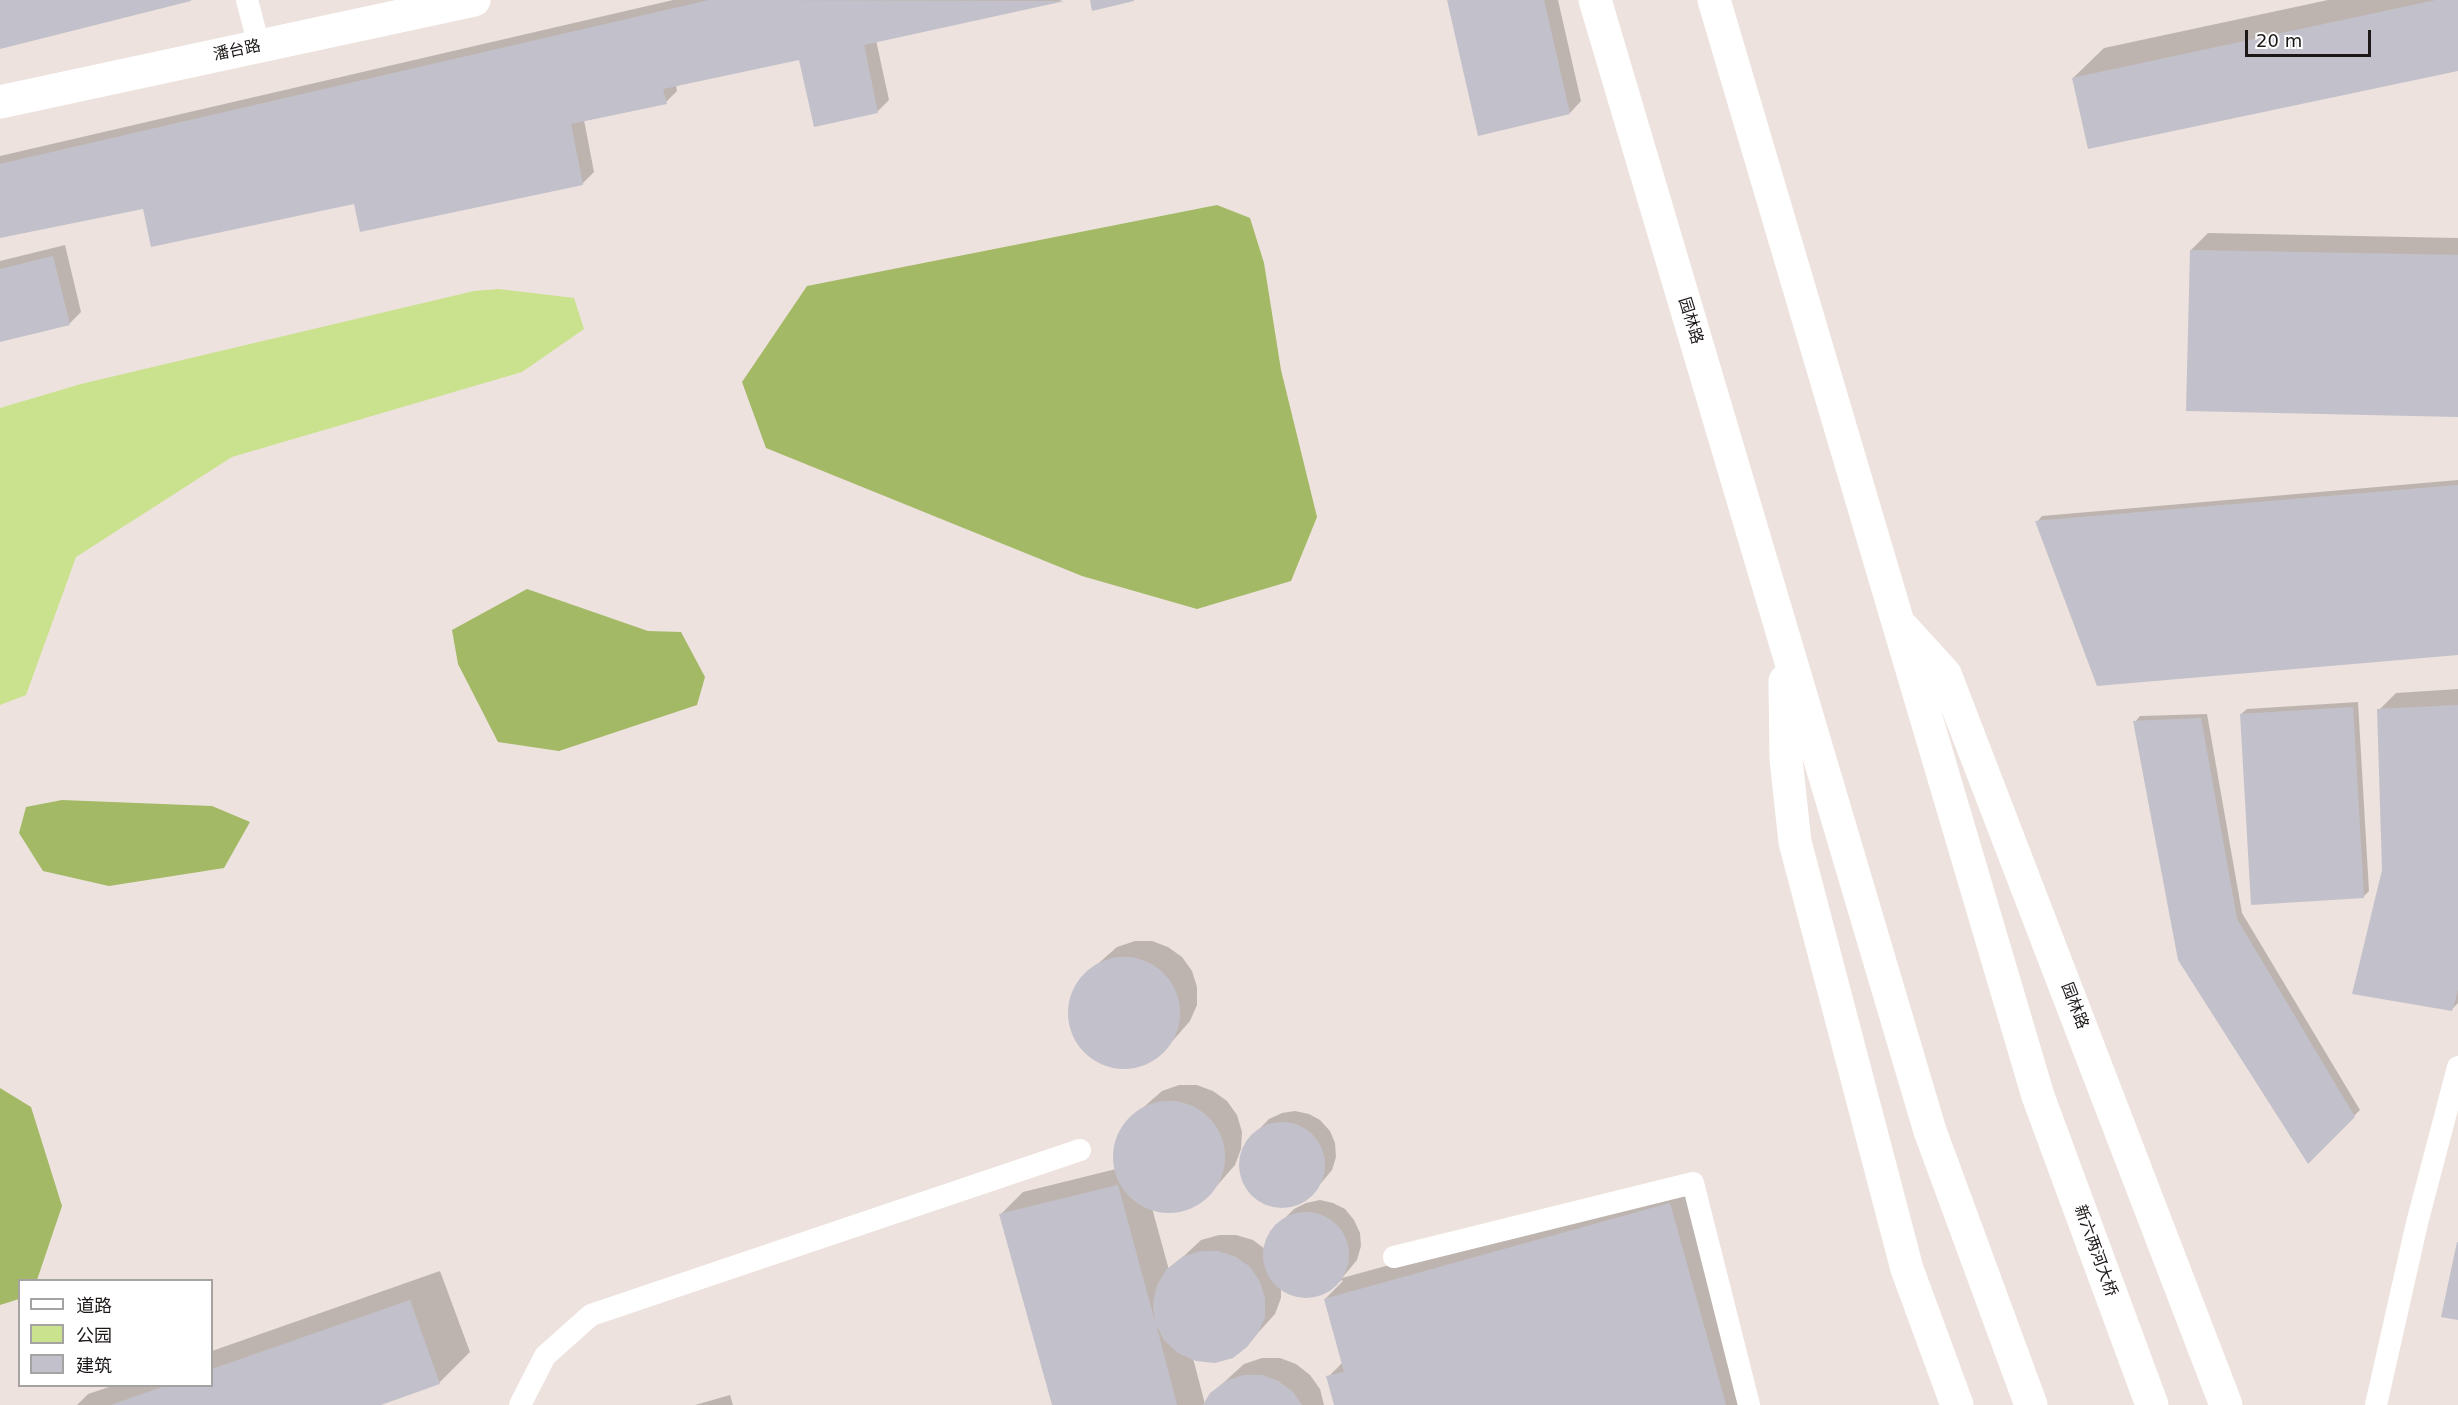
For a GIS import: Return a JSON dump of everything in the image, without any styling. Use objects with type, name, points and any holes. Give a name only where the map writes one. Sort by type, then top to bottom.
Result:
[{"type":"main road","name":"潘台路","points":[[0,102],[474,0]]},
{"type":"main road","name":"园林路","points":[[1595,0],[1930,1131],[2031,1405]]},
{"type":"main road","name":"园林路","points":[[1714,0],[2038,1096]]},
{"type":"main road","name":"园林路","points":[[1898,622],[1945,674],[2226,1405]]},
{"type":"main road","name":"园林路","points":[[1785,643],[1786,759],[1795,842],[1907,1269],[1958,1405]]},
{"type":"main road","name":"新六两河大桥","points":[[2038,1096],[2152,1405]]},
{"type":"lane","points":[[247,0],[259,46]]},
{"type":"lane","points":[[2376,1405],[2417,1223],[2458,1067]]},
{"type":"lane","points":[[520,1405],[545,1356],[591,1315],[1080,1150]]},
{"type":"lane","points":[[1394,1257],[1693,1183],[1749,1405]]},
{"type":"green space","points":[[1217,205],[1250,218],[1264,263],[1281,370],[1317,517],[1291,581],[1197,609],[1082,576],[766,448],[742,382],[807,286]]},
{"type":"green space","points":[[499,289],[574,298],[584,329],[522,372],[232,457],[76,557],[26,695],[0,705],[0,408],[81,384],[474,291]]},
{"type":"green space","points":[[527,589],[648,631],[681,632],[705,677],[697,705],[559,751],[498,742],[458,664],[452,630]]},
{"type":"green space","points":[[62,800],[212,806],[250,822],[224,868],[109,886],[43,871],[19,833],[26,807]]},
{"type":"green space","points":[[0,1088],[31,1107],[62,1206],[37,1279],[18,1279],[18,1299],[0,1305]]},
{"type":"building","points":[[0,0],[191,0],[191,1],[0,49]]},
{"type":"building","points":[[709,0],[1065,1],[864,45],[878,113],[814,127],[799,60],[663,89],[667,104],[571,124],[583,185],[360,232],[354,204],[151,247],[143,209],[0,238],[0,164]]},
{"type":"building","points":[[1090,0],[1134,0],[1134,1],[1092,11]]},
{"type":"building","points":[[1447,0],[1544,0],[1570,114],[1478,136]]},
{"type":"building","points":[[2436,0],[2458,0],[2458,71],[2088,149],[2072,78]]},
{"type":"building","points":[[2190,250],[2458,255],[2458,417],[2186,411]]},
{"type":"building","points":[[53,256],[70,325],[0,342],[0,269]]},
{"type":"building","points":[[2458,485],[2458,655],[2097,686],[2035,521]]},
{"type":"building","points":[[2458,705],[2458,990],[2452,1011],[2352,994],[2382,870],[2377,709]]},
{"type":"building","points":[[2353,707],[2364,898],[2251,905],[2240,714]]},
{"type":"building","points":[[2201,718],[2237,919],[2355,1117],[2308,1164],[2178,960],[2133,721]]},
{"type":"building","points":[[1124,957],[1145,962],[1163,974],[1175,992],[1180,1013],[1175,1034],[1163,1052],[1145,1064],[1124,1069],[1103,1064],[1085,1052],[1073,1034],[1068,1013],[1073,992],[1085,974],[1103,962]]},
{"type":"building","points":[[1169,1101],[1190,1106],[1208,1118],[1220,1136],[1225,1157],[1220,1178],[1208,1196],[1190,1208],[1169,1213],[1148,1208],[1130,1196],[1118,1178],[1113,1157],[1118,1136],[1130,1118],[1148,1106]]},
{"type":"building","points":[[1282,1122],[1306,1129],[1318,1141],[1325,1165],[1318,1189],[1306,1201],[1282,1208],[1258,1201],[1246,1189],[1239,1165],[1246,1141],[1258,1129]]},
{"type":"building","points":[[1118,1185],[1155,1322],[1153,1304],[1157,1285],[1167,1269],[1182,1257],[1201,1251],[1218,1251],[1236,1257],[1250,1267],[1260,1282],[1265,1299],[1265,1317],[1258,1333],[1247,1347],[1233,1358],[1215,1363],[1196,1361],[1178,1353],[1164,1340],[1156,1324],[1177,1405],[1052,1405],[999,1214]]},
{"type":"building","points":[[1670,1203],[1726,1405],[1334,1405],[1326,1376],[1344,1372],[1324,1299]]},
{"type":"building","points":[[1306,1212],[1330,1219],[1342,1231],[1349,1255],[1342,1279],[1330,1291],[1306,1298],[1282,1291],[1270,1279],[1263,1255],[1270,1231],[1282,1219]]},
{"type":"building","points":[[2458,1242],[2458,1320],[2441,1317]]},
{"type":"building","points":[[410,1300],[440,1384],[381,1405],[111,1405],[162,1387],[213,1387],[213,1369]]},
{"type":"building","points":[[1244,1375],[1262,1375],[1278,1381],[1293,1392],[1302,1405],[1203,1405],[1210,1393],[1226,1381]]}]
